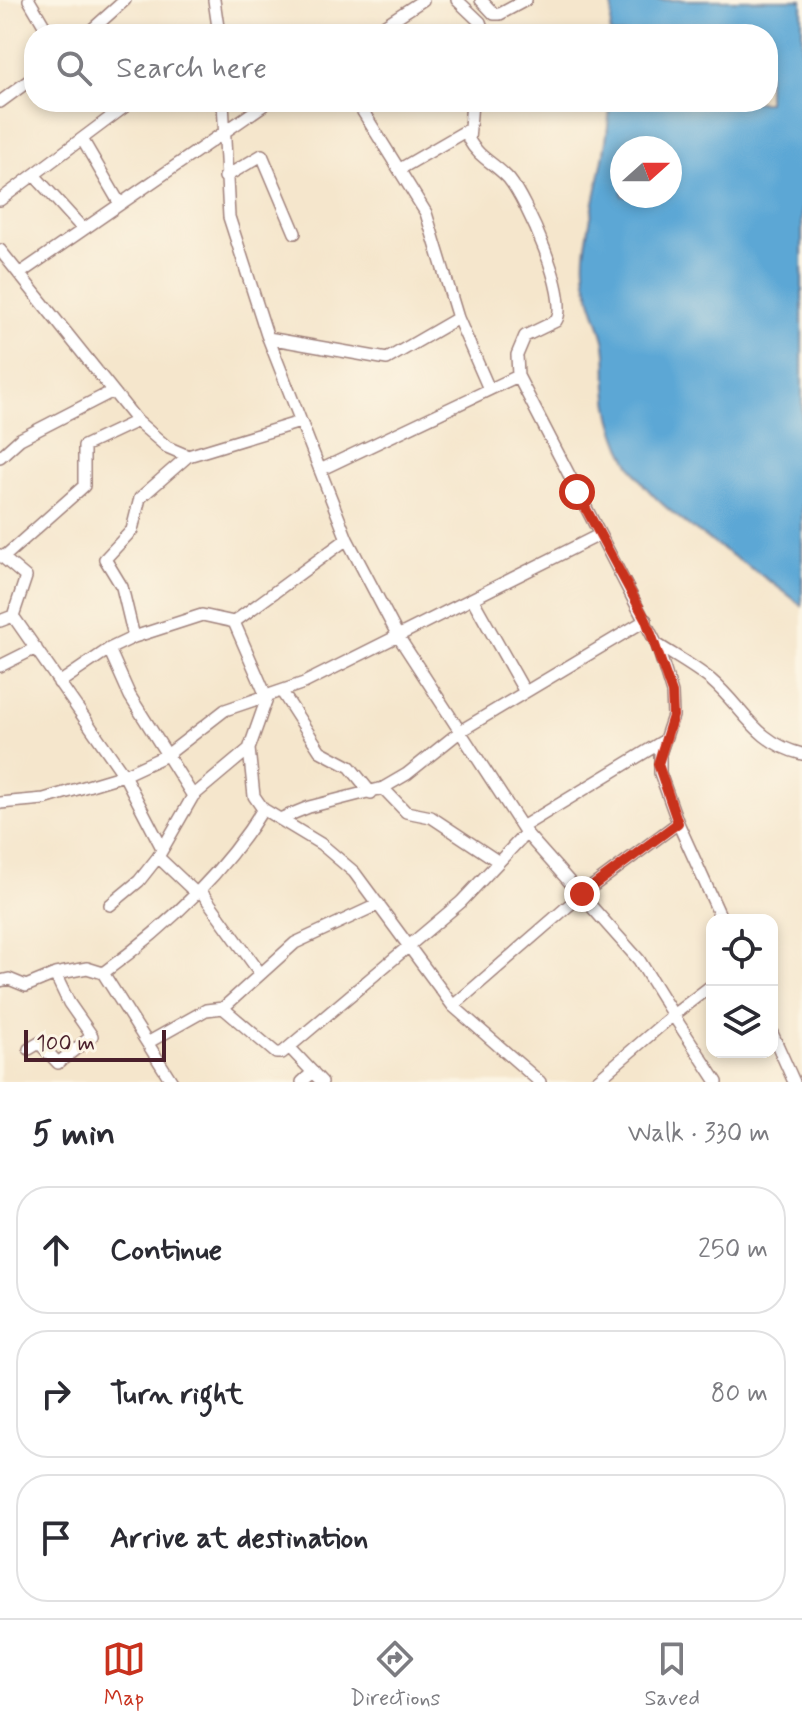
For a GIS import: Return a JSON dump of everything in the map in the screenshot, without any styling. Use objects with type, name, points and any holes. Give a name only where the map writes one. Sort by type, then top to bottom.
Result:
[{"type":"street","points":[[29,0],[43,24]]},
{"type":"street","points":[[98,24],[125,0]]},
{"type":"street","points":[[214,0],[218,24]]},
{"type":"street","points":[[386,24],[423,0]]},
{"type":"street","points":[[457,0],[481,24]]},
{"type":"street","points":[[481,0],[494,14],[500,14],[526,0]]},
{"type":"street","points":[[0,102],[24,84]]},
{"type":"street","points":[[0,200],[118,112]]},
{"type":"street","points":[[223,112],[229,217],[268,338],[347,539],[398,636],[462,730],[524,830],[639,960],[717,1082]]},
{"type":"street","points":[[19,274],[253,112]]},
{"type":"street","points":[[363,112],[426,213],[458,318],[489,389]]},
{"type":"street","points":[[471,112],[469,129],[472,146],[509,179],[527,209],[545,252],[560,305],[556,321],[525,336],[517,355],[518,376],[657,645],[672,693],[673,716],[658,764],[678,823],[719,914]]},
{"type":"street","points":[[400,169],[469,129]]},
{"type":"street","points":[[82,139],[120,204]]},
{"type":"street","points":[[225,177],[262,155],[295,233]]},
{"type":"street","points":[[34,175],[83,229]]},
{"type":"street","points":[[0,250],[137,421],[167,447],[188,456]]},
{"type":"street","points":[[268,338],[387,359],[458,318]]},
{"type":"street","points":[[320,470],[518,376]]},
{"type":"street","points":[[0,457],[20,439],[113,391]]},
{"type":"street","points":[[13,616],[26,577],[2,556],[84,486],[84,446],[137,421]]},
{"type":"street","points":[[134,637],[122,587],[105,559],[132,530],[140,498],[188,456],[300,422]]},
{"type":"street","points":[[0,803],[44,799],[124,775],[167,755],[225,710],[282,692],[599,535]]},
{"type":"street","points":[[59,683],[109,649],[134,637],[202,615],[234,622],[347,539]]},
{"type":"street","points":[[473,600],[525,692]]},
{"type":"street","points":[[0,621],[13,616]]},
{"type":"street","points":[[13,616],[124,775],[160,852],[198,891],[260,973]]},
{"type":"street","points":[[282,818],[309,807],[383,788],[407,774],[462,730],[646,620]]},
{"type":"street","points":[[234,622],[267,698],[249,749],[250,782],[254,796],[263,809],[282,818],[354,872],[453,1006],[540,1082]]},
{"type":"street","points":[[657,645],[710,680],[754,730],[773,743],[802,754]]},
{"type":"street","points":[[0,666],[36,648]]},
{"type":"street","points":[[109,649],[130,696],[193,796]]},
{"type":"street","points":[[282,692],[320,751],[350,767],[371,793]]},
{"type":"street","points":[[223,1008],[276,1053],[289,1047],[409,947],[499,862],[524,830],[665,739]]},
{"type":"street","points":[[110,905],[139,881],[193,796],[249,749]]},
{"type":"street","points":[[383,788],[406,812],[431,817],[499,862]]},
{"type":"street","points":[[103,973],[147,941],[198,891],[240,845],[263,809]]},
{"type":"street","points":[[453,1006],[582,894],[678,823]]},
{"type":"street","points":[[149,1042],[206,1010],[223,1008],[295,943],[379,904]]},
{"type":"street","points":[[0,981],[9,979],[26,986],[55,974],[87,968],[103,973],[172,1082]]},
{"type":"street","points":[[29,1049],[39,1043],[59,1063],[92,1036],[69,1003],[55,974]]},
{"type":"street","points":[[595,1082],[711,986]]},
{"type":"street","points":[[778,1046],[794,1082]]},
{"type":"street","points":[[289,1047],[322,1082]]},
{"type":"street","points":[[302,1082],[313,1072]]},
{"type":"water","points":[[613,0],[802,0],[802,606],[672,512],[645,486],[628,461],[608,403],[605,346],[589,294],[585,272],[586,246],[609,112],[778,112],[778,24],[611,24]]},
{"type":"route","points":[[577,492],[646,620],[672,693],[673,716],[658,764],[678,823],[582,894]]}]
